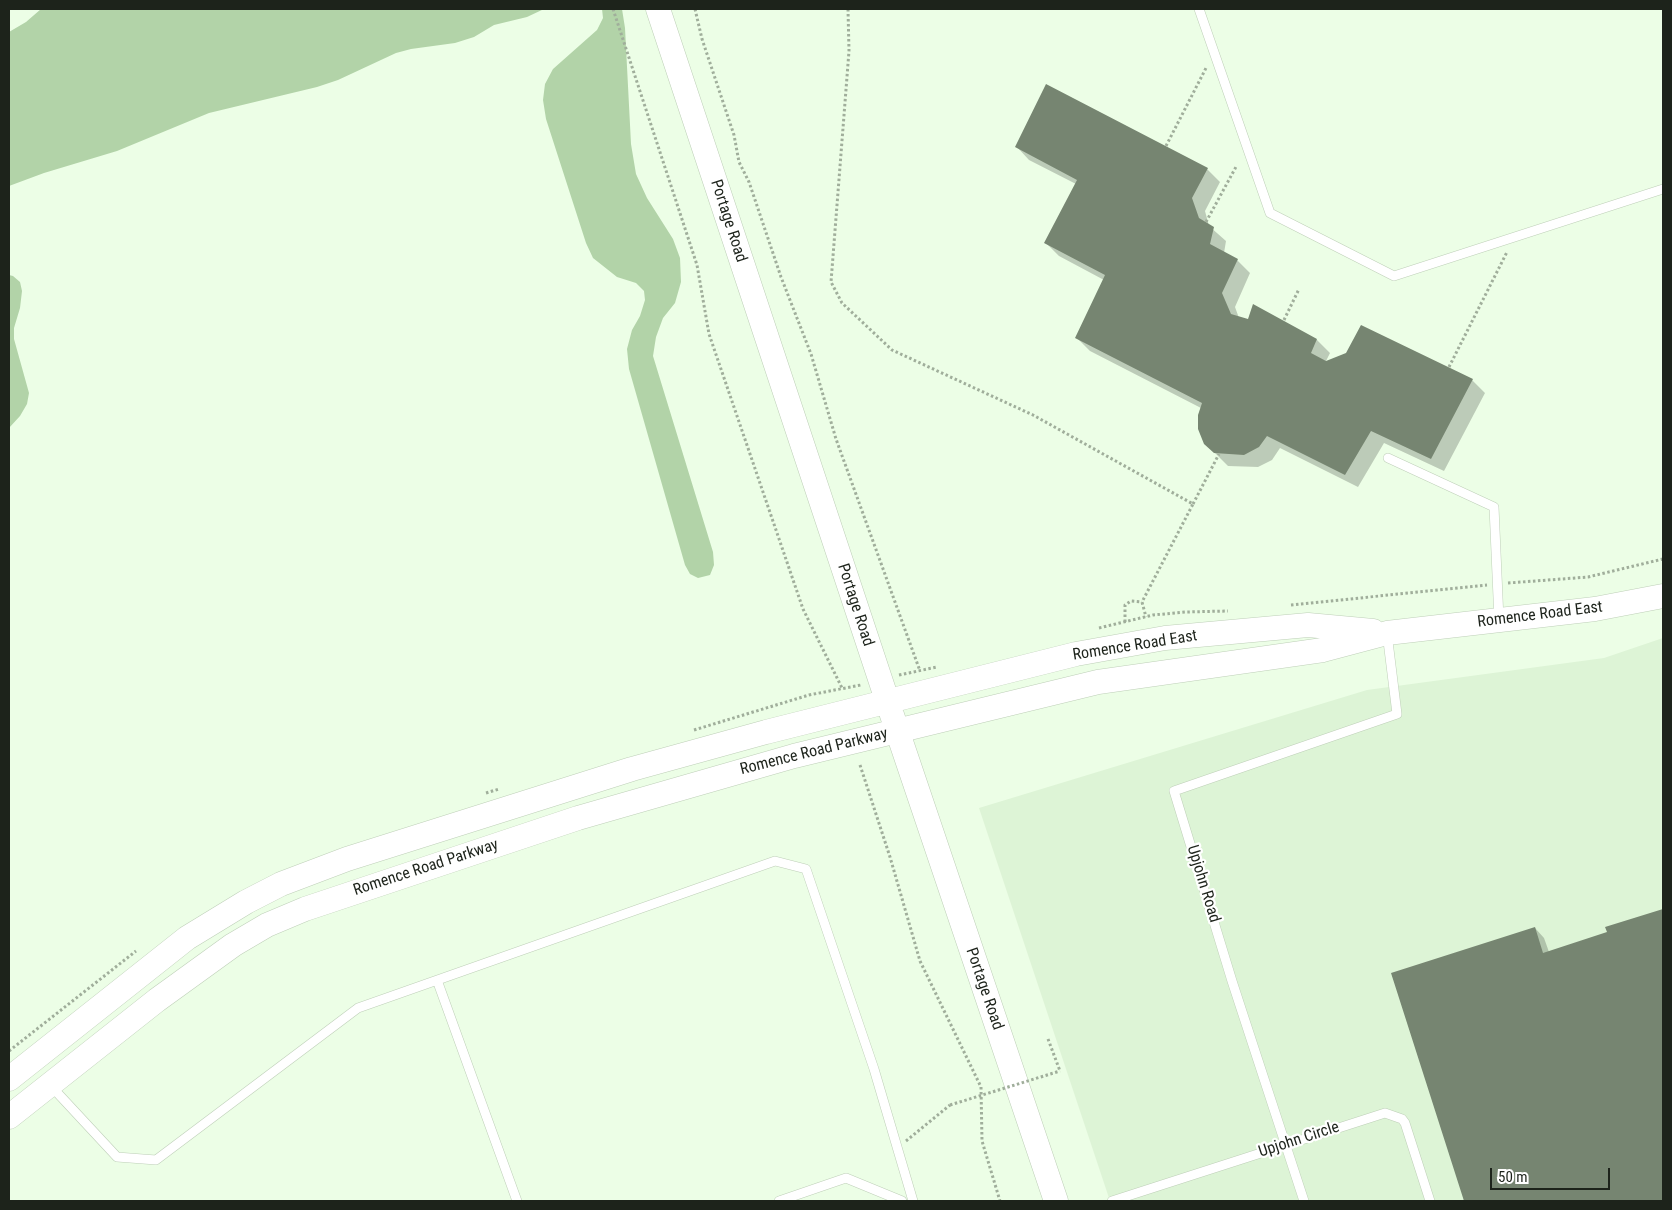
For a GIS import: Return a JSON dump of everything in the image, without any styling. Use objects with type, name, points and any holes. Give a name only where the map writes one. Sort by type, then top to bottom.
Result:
[{"type":"street","name":"Portage Road","points":[[658,9],[897,730],[1056,1201]]},
{"type":"street","name":"Romence Road East","points":[[897,730],[1098,682],[1323,650],[1387,633],[1595,609],[1663,596]]},
{"type":"street","name":"Romence Road East","points":[[888,703],[1076,654],[1165,638],[1308,624],[1387,633]]},
{"type":"street","name":"Romence Road Parkway","points":[[9,1079],[187,938],[246,902],[281,884],[347,859],[632,769],[766,732],[888,703]]},
{"type":"street","name":"Romence Road Parkway","points":[[9,1116],[157,1000],[233,945],[267,926],[305,909],[631,801],[897,730]]},
{"type":"street","points":[[31,1062],[50,1084]]},
{"type":"lane","points":[[1200,9],[1270,213],[1394,276],[1663,189]]},
{"type":"lane","points":[[1388,458],[1494,506],[1499,620]]},
{"type":"lane","name":"Upjohn Road","points":[[1304,1201],[1232,981],[1174,790],[1397,714],[1387,633]]},
{"type":"lane","points":[[50,1084],[117,1158],[156,1160],[358,1008],[775,861],[806,869],[874,1069],[913,1201]]},
{"type":"lane","points":[[437,980],[517,1201]]},
{"type":"lane","name":"Upjohn Circle","points":[[1112,1201],[1378,1114],[1392,1114],[1405,1124],[1430,1201]]},
{"type":"lane","points":[[779,1201],[846,1178],[902,1201]]},
{"type":"path","points":[[613,9],[697,265],[712,343],[803,609],[842,688]]},
{"type":"path","points":[[696,9],[702,38],[734,135],[739,162],[750,182],[781,277],[811,354],[836,439],[920,671]]},
{"type":"path","points":[[848,9],[849,51],[832,282],[842,303],[892,350],[1033,415],[1193,504]]},
{"type":"path","points":[[1166,146],[1206,68]]},
{"type":"path","points":[[1206,222],[1237,165]]},
{"type":"path","points":[[1449,368],[1508,251]]},
{"type":"path","points":[[1284,320],[1299,289]]},
{"type":"path","points":[[1146,617],[1142,602],[1219,454]]},
{"type":"path","points":[[1125,622],[1125,605],[1138,600],[1142,602]]},
{"type":"path","points":[[860,765],[890,857],[920,961],[981,1087],[982,1141],[1000,1201]]},
{"type":"path","points":[[897,1147],[950,1105],[1060,1071],[1048,1039]]},
{"type":"shaded area","points":[[41,9],[544,9],[527,17],[494,25],[474,37],[455,43],[396,53],[338,80],[317,87],[209,113],[117,151],[44,173],[9,186],[9,32],[26,22]]},
{"type":"shaded area","points":[[602,9],[622,9],[625,28],[631,144],[636,174],[647,198],[673,239],[680,258],[681,282],[675,303],[663,318],[656,337],[653,356],[713,552],[714,565],[710,575],[698,578],[690,574],[685,565],[629,369],[627,349],[632,330],[640,316],[645,300],[644,291],[636,283],[617,277],[593,258],[586,243],[546,119],[543,100],[545,84],[553,69],[597,30],[603,18]]},
{"type":"shaded area","points":[[9,275],[20,282],[22,291],[20,308],[14,328],[14,339],[29,393],[27,404],[20,416],[9,428]]},
{"type":"shaded area","points":[[1663,638],[1663,1201],[1110,1201],[979,808],[1367,690],[1604,658]]},
{"type":"building","points":[[1046,84],[1208,168],[1192,198],[1199,218],[1214,227],[1210,244],[1238,259],[1222,293],[1231,314],[1248,319],[1253,304],[1317,339],[1311,353],[1326,361],[1346,353],[1361,325],[1473,379],[1431,459],[1371,431],[1345,475],[1267,436],[1259,447],[1244,455],[1214,453],[1204,444],[1198,429],[1198,415],[1202,403],[1075,338],[1105,275],[1044,243],[1077,180],[1015,147]]},
{"type":"building","points":[[1663,909],[1663,1201],[1464,1201],[1391,973],[1535,927],[1543,953],[1607,932],[1605,927]]}]
